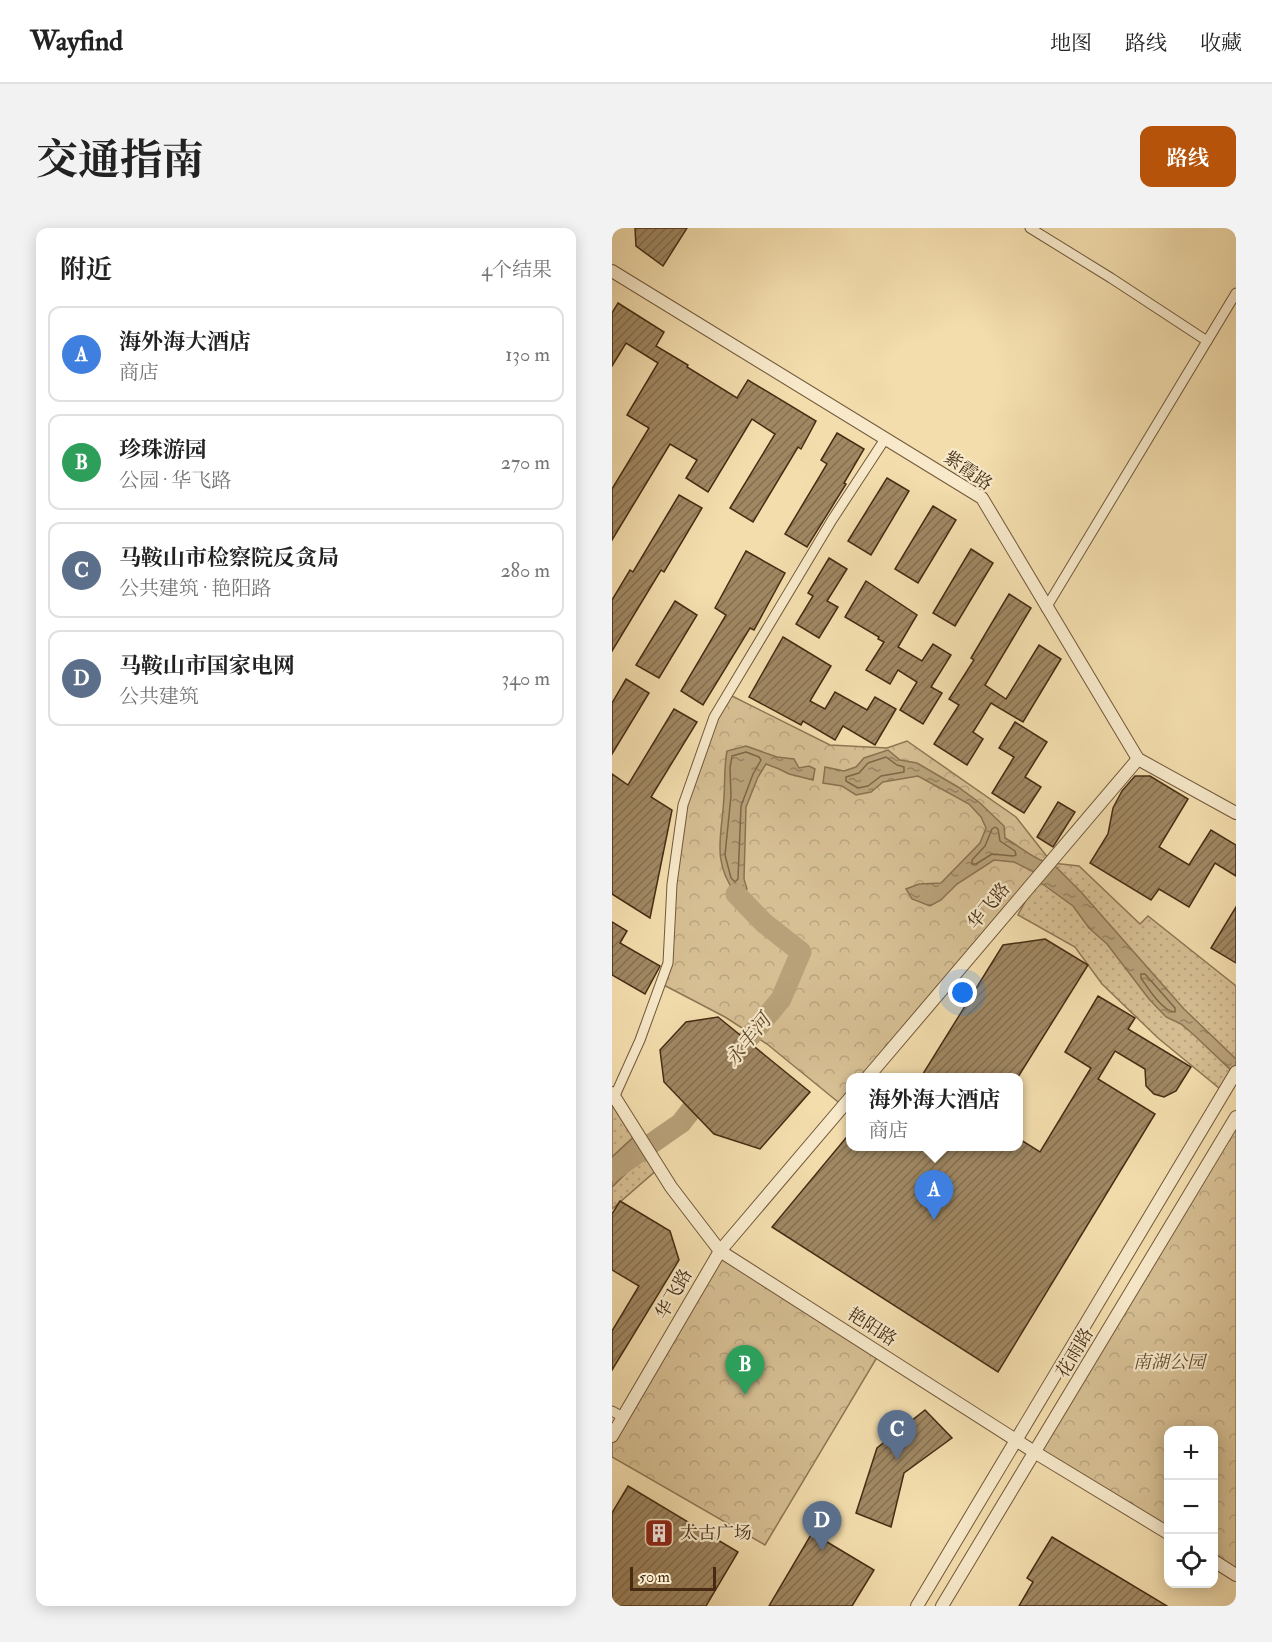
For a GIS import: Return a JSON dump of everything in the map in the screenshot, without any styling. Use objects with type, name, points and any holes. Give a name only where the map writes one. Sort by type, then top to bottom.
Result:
[{"type":"street","points":[[1030,228],[1207,341]]},
{"type":"street","name":"紫霞路","points":[[612,271],[982,498],[1138,759],[1236,813]]},
{"type":"street","points":[[1046,608],[1236,293]]},
{"type":"street","points":[[613,1098],[640,1040],[668,963],[672,884],[683,805],[714,717],[832,520],[885,439]]},
{"type":"street","name":"华飞路","points":[[870,1073],[1138,759]]},
{"type":"street","points":[[916,1606],[1236,1072]]},
{"type":"street","name":"艳阳路","points":[[613,1098],[671,1187],[720,1251],[1036,1453],[1164,1531]]},
{"type":"street","name":"华飞路","points":[[612,1436],[617,1414],[720,1251],[846,1103]]},
{"type":"street","name":"花雨路","points":[[942,1606],[1236,1117]]},
{"type":"street","points":[[1218,1564],[1236,1575]]},
{"type":"green space","points":[[728,694],[830,745],[887,748],[907,741],[1016,817],[1052,863],[870,1073],[846,1073],[846,1103],[843,1106],[767,1044],[725,1017],[660,983],[668,956],[683,805]]},
{"type":"green space","points":[[1052,863],[1079,866],[1140,924],[1148,916],[1236,986],[1236,1072],[1224,1092],[1158,1038],[1102,984],[1075,947],[1018,915],[1037,880]]},
{"type":"green space","points":[[612,1102],[637,1134],[612,1157]]},
{"type":"green space","name":"南湖公园","points":[[1236,1117],[1236,1575],[1218,1564],[1218,1426],[1164,1426],[1164,1531],[1036,1453]]},
{"type":"green space","points":[[648,1151],[659,1168],[612,1209],[612,1187]]},
{"type":"green space","points":[[720,1251],[879,1354],[765,1545],[612,1457],[612,1436]]},
{"type":"water","points":[[746,746],[777,757],[794,759],[799,768],[809,766],[815,769],[813,780],[789,774],[766,764],[746,807],[744,879],[747,889],[736,894],[723,870],[720,847],[725,762],[727,751]]},
{"type":"water","points":[[888,750],[900,760],[917,763],[958,787],[980,803],[1004,826],[1005,838],[1045,862],[1036,873],[1014,862],[994,860],[957,884],[941,900],[930,906],[912,899],[906,889],[919,884],[941,883],[980,843],[986,828],[981,817],[969,804],[918,776],[883,782],[871,792],[856,795],[842,786],[823,783],[825,767],[844,771],[856,767],[864,758]]},
{"type":"water","points":[[1052,863],[1081,892],[1184,1009],[1236,1059],[1235,1074],[1181,1024],[1166,1017],[1149,999],[1107,944],[1089,928],[1073,906],[1037,880]]},
{"type":"water","points":[[637,1134],[648,1151],[612,1187],[612,1157]]},
{"type":"building","points":[[635,228],[687,228],[663,266],[636,246]]},
{"type":"building","points":[[618,303],[664,332],[656,346],[737,398],[748,380],[816,421],[801,449],[798,447],[753,522],[730,508],[775,434],[752,419],[708,492],[686,478],[697,460],[670,444],[612,540],[612,489],[649,428],[627,415],[658,363],[626,343],[612,366],[612,313]]},
{"type":"building","points":[[837,433],[864,449],[844,483],[846,484],[807,547],[785,534],[827,464],[821,460]]},
{"type":"building","points":[[887,478],[909,491],[871,555],[848,541]]},
{"type":"building","points":[[679,495],[702,508],[664,572],[661,570],[612,651],[612,600],[630,570],[633,572]]},
{"type":"building","points":[[933,506],[956,520],[918,583],[895,569]]},
{"type":"building","points":[[971,549],[993,563],[955,626],[933,613]]},
{"type":"building","points":[[746,551],[785,573],[754,630],[750,628],[703,705],[681,691],[726,615],[715,608]]},
{"type":"building","points":[[829,558],[847,569],[827,601],[838,607],[819,638],[796,624],[813,596],[808,593]]},
{"type":"building","points":[[866,581],[917,615],[898,647],[922,661],[933,644],[951,655],[931,687],[942,693],[923,724],[900,710],[917,682],[898,670],[890,684],[866,670],[884,642],[845,617]]},
{"type":"building","points":[[1009,594],[1031,608],[985,685],[1006,699],[1039,645],[1061,659],[1023,722],[991,703],[973,732],[983,739],[967,765],[934,744],[959,705],[949,699],[974,660],[971,658]]},
{"type":"building","points":[[675,601],[697,615],[659,678],[636,665]]},
{"type":"building","points":[[783,637],[831,666],[810,701],[825,709],[835,692],[867,710],[875,697],[896,709],[875,745],[843,726],[835,740],[803,721],[801,725],[749,697]]},
{"type":"building","points":[[626,679],[649,693],[612,754],[612,703]]},
{"type":"building","points":[[674,709],[697,722],[651,797],[672,810],[650,918],[612,894],[612,774],[628,785]]},
{"type":"building","points":[[1015,722],[1047,742],[1025,777],[1041,787],[1024,813],[992,793],[1014,757],[999,748]]},
{"type":"building","points":[[1135,776],[1150,776],[1188,799],[1159,847],[1189,865],[1211,830],[1236,845],[1236,876],[1215,863],[1189,907],[1159,889],[1151,900],[1090,863],[1108,834],[1113,808],[1122,791]]},
{"type":"building","points":[[1058,802],[1075,812],[1053,847],[1037,837]]},
{"type":"building","points":[[1236,907],[1236,963],[1211,948]]},
{"type":"building","points":[[612,922],[627,931],[620,943],[660,966],[645,994],[612,975]]},
{"type":"building","points":[[1045,939],[1088,965],[1020,1073],[923,1073],[1003,945]]},
{"type":"building","points":[[1098,996],[1135,1018],[1128,1029],[1191,1067],[1176,1091],[1164,1097],[1154,1094],[1146,1086],[1145,1069],[1115,1051],[1098,1079],[1155,1114],[998,1372],[772,1227],[846,1138],[846,1151],[1023,1151],[1023,1141],[1040,1152],[1091,1068],[1065,1052]]},
{"type":"building","points":[[718,1017],[810,1092],[760,1149],[714,1134],[664,1082],[660,1050],[686,1022]]},
{"type":"building","points":[[620,1201],[670,1231],[679,1260],[612,1370],[612,1331],[639,1286],[612,1270],[612,1214]]},
{"type":"building","points":[[925,1410],[952,1438],[904,1473],[891,1527],[856,1513],[877,1448]]},
{"type":"building","name":"太古广场","points":[[628,1486],[738,1552],[706,1606],[612,1606],[612,1513]]},
{"type":"building","points":[[812,1533],[874,1570],[852,1606],[769,1606]]},
{"type":"building","points":[[1052,1537],[1167,1606],[1019,1606],[1033,1582],[1027,1578]]},
{"type":"waterway","name":"永丰河","points":[[728,1063],[781,999],[801,952],[764,923],[736,894]]},
{"type":"waterway","name":"永丰河","points":[[612,1171],[681,1123],[709,1087]]},
{"type":"place","name":"海外海大酒店","points":[[934,1220]]},
{"type":"place","name":"珍珠游园","points":[[745,1395]]},
{"type":"place","name":"马鞍山市检察院反贪局","points":[[897,1460]]},
{"type":"place","name":"太古广场","points":[[659,1533]]},
{"type":"place","name":"马鞍山市国家电网","points":[[822,1551]]}]
